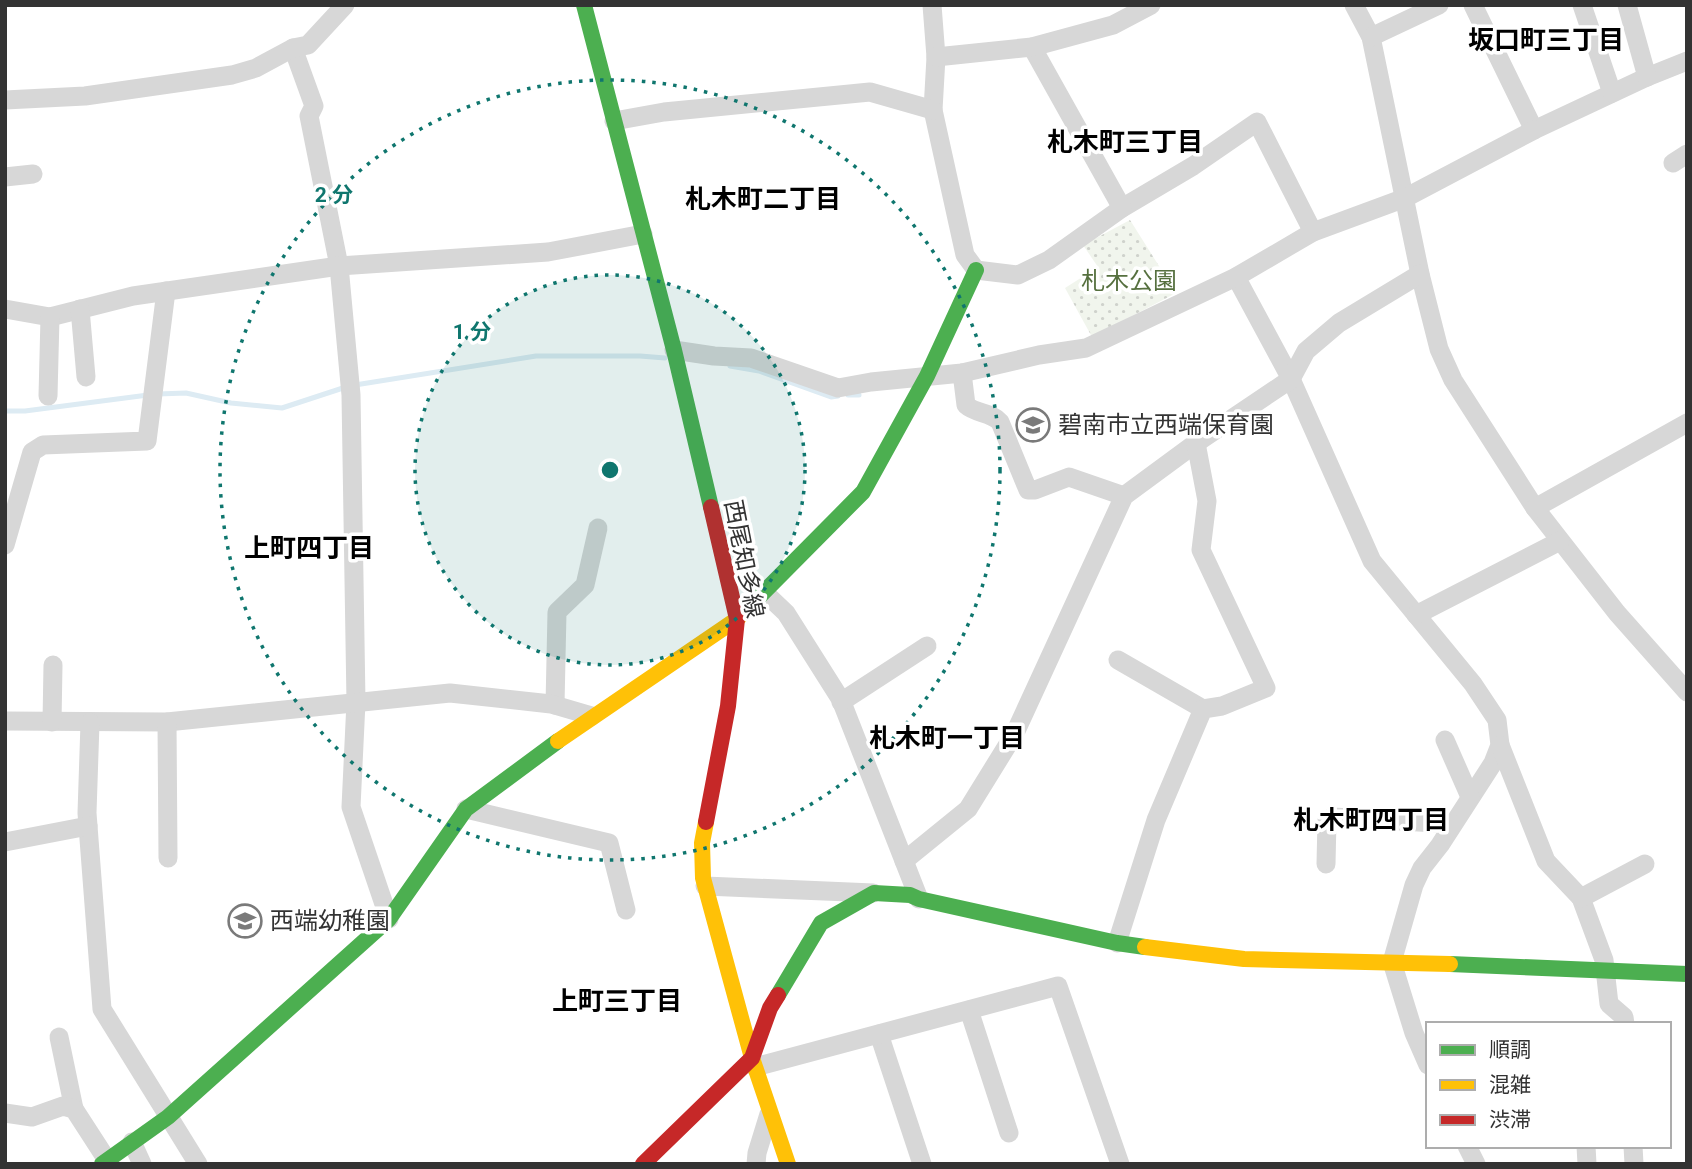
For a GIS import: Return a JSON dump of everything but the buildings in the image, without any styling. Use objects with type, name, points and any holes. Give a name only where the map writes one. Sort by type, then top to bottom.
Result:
[{"type":"street","points":[[5,100],[85,96],[232,75],[256,68],[293,48],[309,45],[345,5]]},
{"type":"street","name":"西尾知多線","points":[[584,5],[674,350],[737,619],[728,706],[702,843],[703,878],[753,1063],[788,1164]]},
{"type":"street","points":[[932,5],[936,57],[933,110],[965,255],[976,270],[1018,275],[1049,260],[1122,208],[1193,166],[1257,122],[1313,232]]},
{"type":"street","points":[[936,57],[1032,47],[1113,25],[1151,5]]},
{"type":"street","points":[[1354,5],[1371,37],[1420,274],[1439,349],[1453,380],[1535,508],[1617,613],[1687,692]]},
{"type":"street","points":[[1371,37],[1440,5]]},
{"type":"street","points":[[1473,5],[1534,130]]},
{"type":"street","points":[[1582,5],[1612,93]]},
{"type":"street","points":[[1627,5],[1647,77]]},
{"type":"street","points":[[1032,47],[1122,208]]},
{"type":"street","points":[[293,48],[314,106],[309,116],[340,266],[351,395],[356,702],[351,807],[389,919]]},
{"type":"street","points":[[674,350],[751,358],[838,388],[962,373],[1039,355],[1086,348],[1236,277],[1313,232],[1405,198],[1534,130],[1687,61]]},
{"type":"street","points":[[614,121],[664,112],[870,92],[933,110]]},
{"type":"street","points":[[5,177],[33,174]]},
{"type":"street","points":[[5,309],[50,317],[133,296],[340,266],[548,252],[643,234]]},
{"type":"street","points":[[59,1038],[74,1109],[105,1162],[168,1117],[389,919],[466,809],[592,716],[737,619],[863,492],[927,376],[976,270]]},
{"type":"street","points":[[904,862],[968,809],[1015,733],[1124,496],[1291,379],[1306,351],[1339,323],[1420,274]]},
{"type":"street","points":[[1236,277],[1291,379],[1372,561],[1472,684],[1497,720],[1500,745],[1546,861],[1581,898],[1604,960],[1609,1004],[1624,1017],[1625,1022]]},
{"type":"street","points":[[5,545],[32,452],[43,445],[147,441],[166,291]]},
{"type":"street","points":[[80,309],[86,377]]},
{"type":"street","points":[[48,396],[50,317]]},
{"type":"street","points":[[962,373],[966,405],[994,416],[1000,422],[1028,490],[1035,490],[1069,477],[1124,496]]},
{"type":"street","points":[[1535,508],[1687,423]]},
{"type":"street","points":[[1118,660],[1203,709],[1222,706],[1266,688],[1201,550],[1207,501],[1196,443]]},
{"type":"street","points":[[555,705],[557,612],[585,585],[598,528]]},
{"type":"street","points":[[1416,615],[1560,541]]},
{"type":"street","points":[[764,592],[786,613],[841,702],[919,899]]},
{"type":"street","points":[[841,702],[927,646]]},
{"type":"street","points":[[52,722],[53,665]]},
{"type":"street","points":[[5,721],[167,722],[450,693],[555,705],[592,716]]},
{"type":"street","points":[[1117,943],[1156,820],[1203,709]]},
{"type":"street","points":[[167,722],[168,858]]},
{"type":"street","points":[[90,723],[88,826],[102,1009],[198,1164]]},
{"type":"street","points":[[1445,740],[1470,797]]},
{"type":"street","points":[[1426,1060],[1414,1033],[1392,962],[1414,885],[1422,868],[1493,763],[1500,745]]},
{"type":"street","points":[[466,809],[609,843],[626,909]]},
{"type":"street","points":[[1326,864],[1327,820],[1333,817],[1453,824]]},
{"type":"street","points":[[5,842],[88,826]]},
{"type":"street","points":[[1581,898],[1645,864]]},
{"type":"street","points":[[705,886],[910,895],[1117,943],[1244,959],[1687,974]]},
{"type":"street","points":[[753,1063],[770,1008],[821,923],[874,893]]},
{"type":"street","points":[[643,1164],[753,1063],[879,1034],[1058,986],[1120,1164]]},
{"type":"street","points":[[969,1010],[1009,1133]]},
{"type":"street","points":[[879,1034],[922,1164]]},
{"type":"street","points":[[5,1113],[32,1117],[63,1106],[74,1109]]},
{"type":"street","points":[[756,1164],[770,1112]]},
{"type":"street","points":[[132,1142],[142,1164]]},
{"type":"street","points":[[1467,1148],[1476,1164]]},
{"type":"green space","name":"札木公園","points":[[1130,220],[1176,293],[1092,337],[1065,288],[1098,267],[1083,245]]},
{"type":"waterway","points":[[355,385],[536,356],[665,358]]},
{"type":"waterway","points":[[730,366],[759,371],[831,397],[838,396]]},
{"type":"waterway","points":[[158,394],[186,393],[231,403],[282,408],[346,387]]},
{"type":"waterway","points":[[5,411],[25,411],[148,395]]},
{"type":"waterway","points":[[848,395],[859,395]]},
{"type":"traffic: fast","points":[[584,5],[674,350],[711,507]]},
{"type":"traffic: fast","points":[[747,609],[863,492],[927,376],[976,270]]},
{"type":"traffic: fast","points":[[102,1164],[168,1117],[389,919],[466,809],[558,741]]},
{"type":"traffic: fast","points":[[778,995],[821,923],[874,893],[910,895],[1117,943],[1145,947]]},
{"type":"traffic: fast","points":[[1450,964],[1687,974]]},
{"type":"traffic: slow","points":[[558,741],[737,619],[747,609]]},
{"type":"traffic: slow","points":[[706,822],[702,843],[703,878],[752,1058],[788,1164]]},
{"type":"traffic: slow","points":[[1145,947],[1244,959],[1450,964]]},
{"type":"traffic: jam","points":[[706,822],[728,706],[737,619],[711,507]]},
{"type":"traffic: jam","points":[[643,1164],[752,1058],[770,1008],[778,995]]},
{"type":"place","name":"碧南市立西端保育園","points":[[1033,425]]},
{"type":"place","name":"西端幼稚園","points":[[245,921]]},
{"type":"district","name":"坂口町三丁目","points":[[1546,40]]},
{"type":"district","name":"札木町三丁目","points":[[1125,142]]},
{"type":"district","name":"札木町二丁目","points":[[763,199]]},
{"type":"district","name":"上町四丁目","points":[[309,548]]},
{"type":"district","name":"札木町一丁目","points":[[947,738]]},
{"type":"district","name":"札木町四丁目","points":[[1371,820]]},
{"type":"district","name":"上町三丁目","points":[[617,1001]]}]
